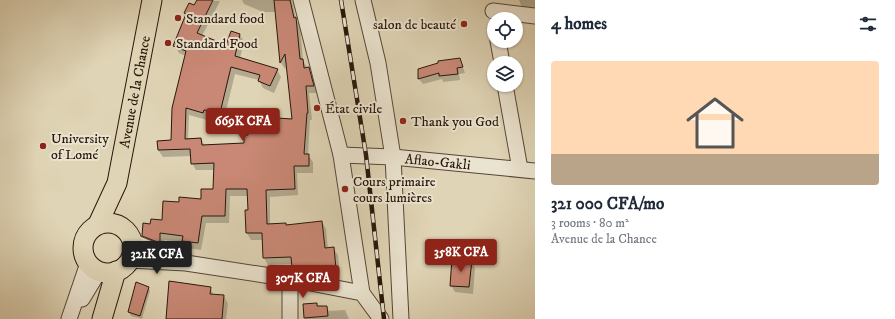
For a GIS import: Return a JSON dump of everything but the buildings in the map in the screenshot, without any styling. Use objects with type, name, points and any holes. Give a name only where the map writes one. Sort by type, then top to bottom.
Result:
[{"type":"main road","name":"Avenue de la Chance","points":[[98,224],[117,183],[152,0]]},
{"type":"main road","name":"Avenue de la Chance","points":[[117,183],[120,220],[129,236]]},
{"type":"main road","points":[[96,319],[107,268],[133,251],[129,236],[116,224],[104,222],[88,231],[83,241],[83,253],[107,268]]},
{"type":"main road","points":[[102,319],[107,268]]},
{"type":"street","points":[[302,0],[341,155],[362,293],[381,319]]},
{"type":"street","points":[[363,0],[378,63],[393,157],[401,319]]},
{"type":"street","points":[[492,10],[535,16]]},
{"type":"street","points":[[507,92],[528,170]]},
{"type":"street","name":"Aflao-Gakli","points":[[341,155],[393,157],[528,170]]},
{"type":"street","points":[[129,236],[186,263]]},
{"type":"street","points":[[70,319],[107,268],[186,263],[290,279],[362,293]]},
{"type":"street","points":[[290,279],[290,319]]},
{"type":"railway","points":[[341,0],[366,155],[384,319]]},
{"type":"place","name":"Standard food","points":[[178,18]]},
{"type":"place","name":"salon de beauté","points":[[464,24]]},
{"type":"place","name":"Standard Food","points":[[168,43]]},
{"type":"place","name":"État civile","points":[[317,108]]},
{"type":"place","name":"Thank you God","points":[[403,121]]},
{"type":"place","name":"University of Lomé","points":[[43,146]]},
{"type":"place","name":"Cours primaire cours lumières","points":[[345,189]]}]
